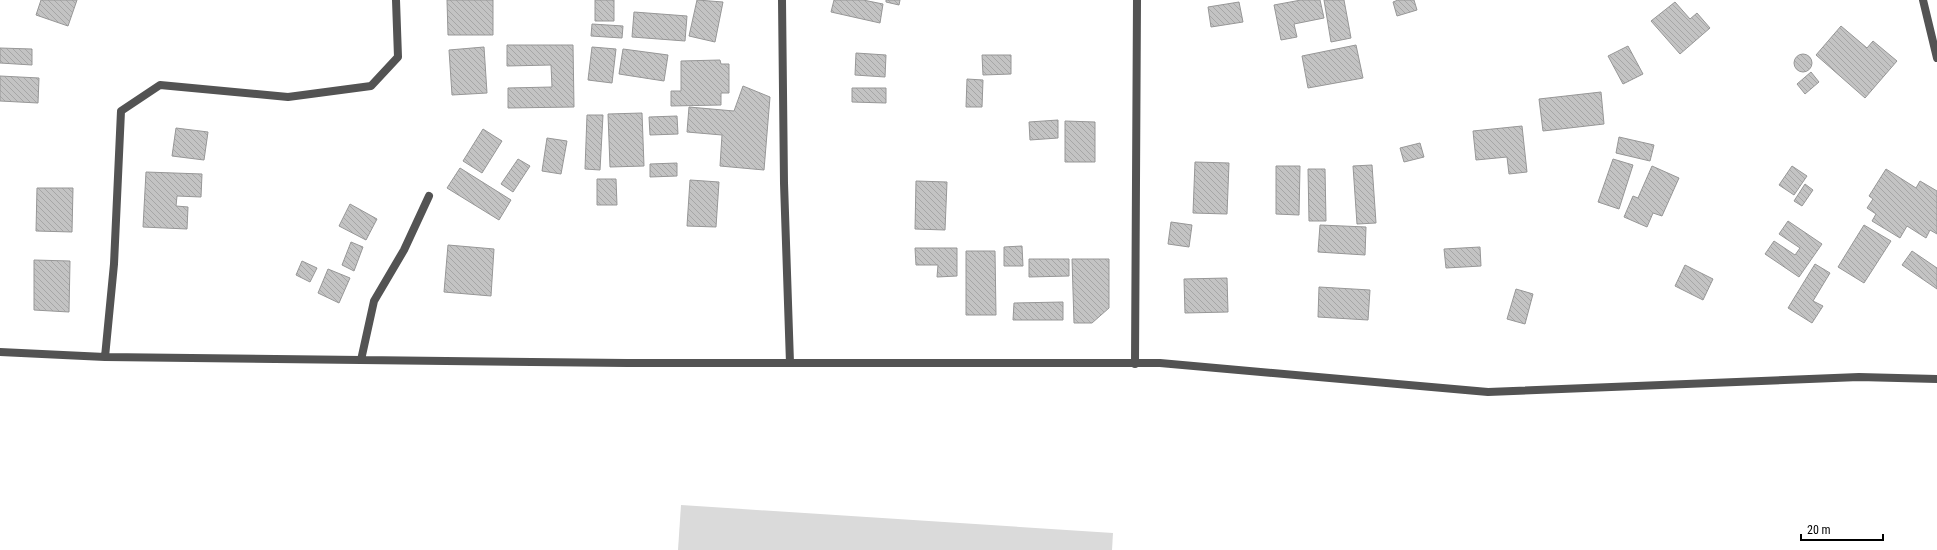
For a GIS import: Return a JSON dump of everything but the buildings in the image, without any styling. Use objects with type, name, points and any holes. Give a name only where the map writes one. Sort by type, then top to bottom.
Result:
[{"type":"street","points":[[105,357],[114,264],[121,111],[160,85],[288,97],[371,86],[398,57],[396,0]]},
{"type":"street","points":[[782,0],[784,183],[790,363]]},
{"type":"street","points":[[1135,364],[1137,0]]},
{"type":"street","points":[[1923,0],[1937,58]]},
{"type":"street","points":[[361,360],[374,301],[404,250],[429,196]]},
{"type":"street","points":[[0,352],[105,357],[361,360],[1168,364],[1488,392],[1859,377],[1937,379]]},
{"type":"shaded area","points":[[681,505],[1113,533],[1112,550],[678,550]]}]
